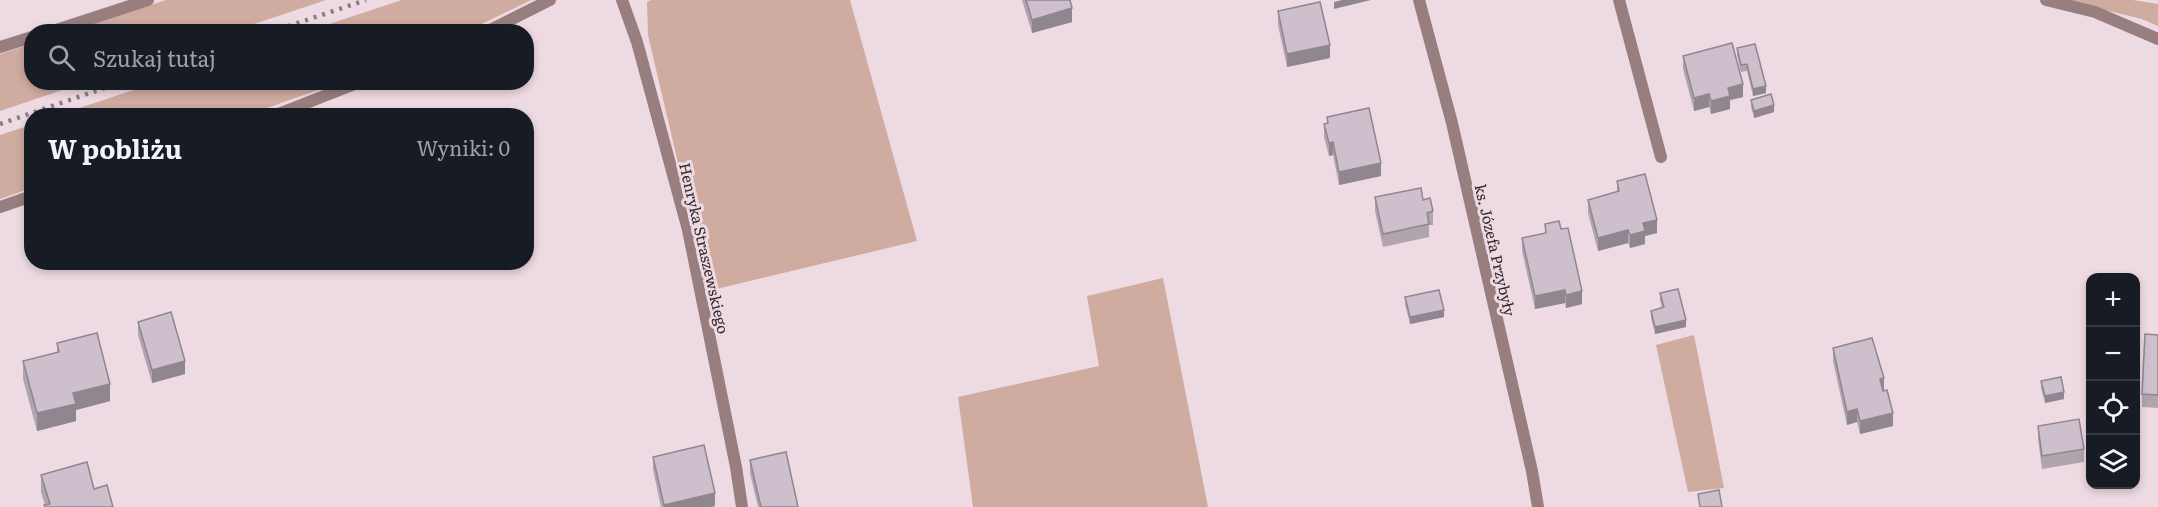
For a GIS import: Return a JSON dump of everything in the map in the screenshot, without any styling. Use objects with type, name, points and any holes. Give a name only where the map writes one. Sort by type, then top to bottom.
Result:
[{"type":"street","points":[[74,24],[148,0]]},
{"type":"street","points":[[502,24],[550,0]]},
{"type":"street","name":"Henryka Straszewskiego","points":[[622,0],[638,42],[688,230],[742,507]]},
{"type":"street","name":"ks. Józefa Przybyły","points":[[1419,0],[1452,123],[1532,471],[1538,507]]},
{"type":"street","points":[[1619,0],[1661,157]]},
{"type":"street","points":[[2046,0],[2095,12],[2158,39]]},
{"type":"street","points":[[0,47],[24,40]]},
{"type":"street","points":[[293,108],[340,90]]},
{"type":"street","points":[[0,207],[24,199]]},
{"type":"shaded area","points":[[166,0],[326,0],[254,24],[93,24]]},
{"type":"shaded area","points":[[402,0],[531,0],[481,24],[329,24]]},
{"type":"shaded area","points":[[651,0],[850,0],[917,241],[708,291],[648,35],[647,2]]},
{"type":"shaded area","points":[[2063,0],[2133,0],[2158,4],[2158,26],[2142,19]]},
{"type":"shaded area","points":[[24,46],[24,90],[62,90],[0,111],[0,54]]},
{"type":"shaded area","points":[[134,90],[318,90],[267,108],[79,108]]},
{"type":"shaded area","points":[[24,127],[24,190],[0,199],[0,135]]},
{"type":"shaded area","points":[[1163,278],[1208,507],[973,507],[958,397],[1099,366],[1087,296]]},
{"type":"shaded area","points":[[1694,335],[1724,488],[1688,492],[1656,345]]},
{"type":"building","points":[[1026,0],[1070,0],[1072,8],[1032,20]]},
{"type":"building","points":[[1320,2],[1330,45],[1287,54],[1278,11]]},
{"type":"building","points":[[1732,43],[1743,84],[1728,88],[1730,96],[1711,101],[1709,94],[1694,98],[1683,56]]},
{"type":"building","points":[[1755,44],[1766,86],[1753,89],[1747,64],[1741,65],[1737,48]]},
{"type":"building","points":[[1771,94],[1774,105],[1754,111],[1751,100]]},
{"type":"building","points":[[1369,108],[1381,163],[1339,172],[1333,142],[1329,143],[1324,124],[1328,123],[1327,117]]},
{"type":"building","points":[[1645,174],[1657,220],[1643,223],[1645,231],[1630,235],[1628,230],[1598,238],[1588,200],[1619,191],[1617,181]]},
{"type":"building","points":[[1421,188],[1423,200],[1430,198],[1433,211],[1427,213],[1429,224],[1383,234],[1375,197]]},
{"type":"building","points":[[1559,221],[1561,229],[1568,228],[1582,291],[1566,295],[1565,290],[1535,296],[1522,238],[1546,233],[1545,224]]},
{"type":"building","points":[[1678,289],[1686,320],[1655,327],[1651,311],[1664,307],[1660,293]]},
{"type":"building","points":[[1439,290],[1444,310],[1410,317],[1405,297]]},
{"type":"building","points":[[171,312],[185,361],[152,370],[138,322]]},
{"type":"building","points":[[97,333],[110,384],[73,393],[76,404],[37,413],[23,361],[59,352],[57,343]]},
{"type":"building","points":[[2145,334],[2158,335],[2158,395],[2142,394]]},
{"type":"building","points":[[1872,338],[1884,378],[1880,379],[1883,391],[1887,390],[1893,413],[1860,421],[1857,409],[1847,412],[1833,348]]},
{"type":"building","points":[[2061,377],[2064,392],[2045,396],[2041,381]]},
{"type":"building","points":[[2079,419],[2084,449],[2042,456],[2038,426]]},
{"type":"building","points":[[704,445],[715,493],[664,505],[653,457]]},
{"type":"building","points":[[786,452],[798,507],[761,507],[750,460]]},
{"type":"building","points":[[87,462],[94,489],[107,485],[113,507],[45,507],[44,505],[50,504],[41,475]]},
{"type":"building","points":[[1719,490],[1722,507],[1700,507],[1698,494]]},
{"type":"railway","points":[[295,24],[366,0]]},
{"type":"railway","points":[[46,108],[99,90]]},
{"type":"railway","points":[[0,124],[24,116]]}]
